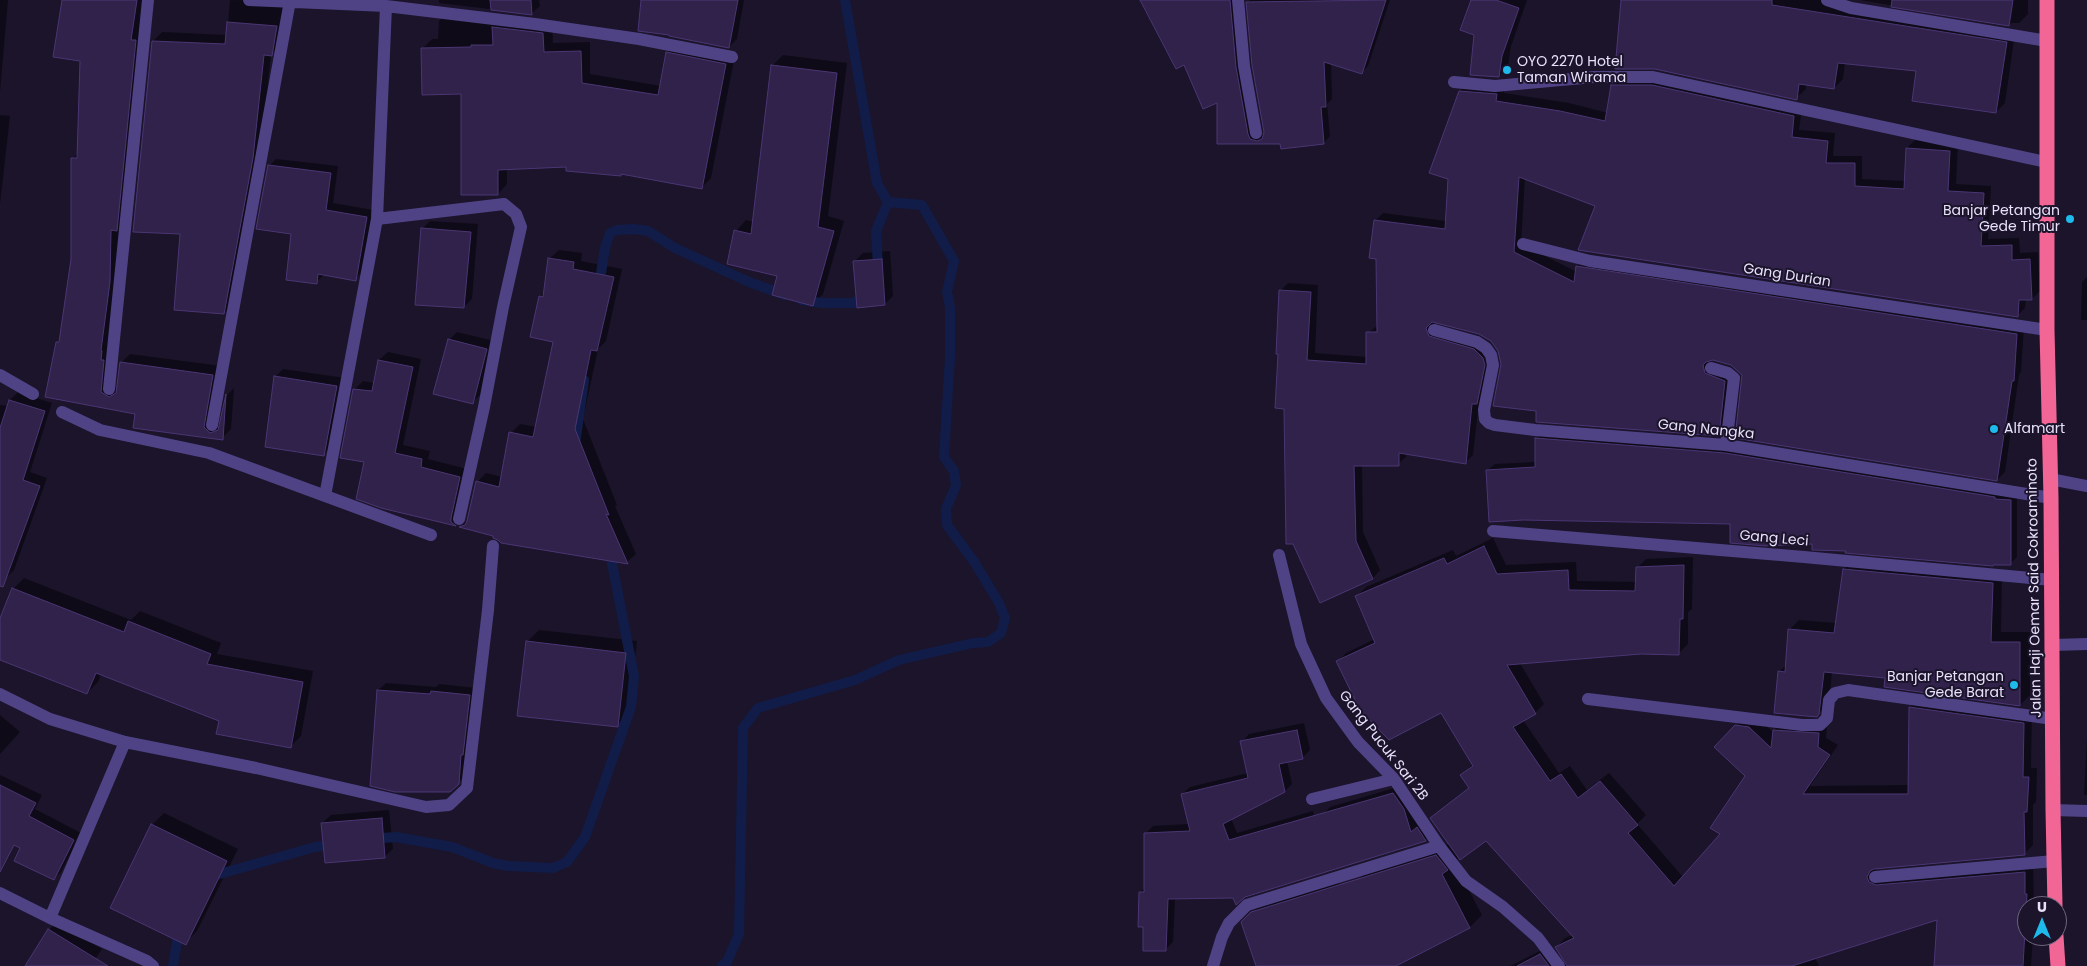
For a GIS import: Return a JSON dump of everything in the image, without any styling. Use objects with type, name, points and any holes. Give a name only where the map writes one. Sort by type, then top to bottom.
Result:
[{"type":"highway","name":"Jalan Haji Oemar Said Cokroaminoto","points":[[2047,0],[2046,162],[2056,896]]},
{"type":"highway","points":[[2057,946],[2058,966]]},
{"type":"street","points":[[109,389],[148,0]]},
{"type":"street","points":[[249,0],[386,6],[544,25],[639,39],[732,57]]},
{"type":"street","points":[[1238,0],[1244,66],[1256,133]]},
{"type":"street","points":[[1827,0],[1851,8],[2048,41]]},
{"type":"street","points":[[212,425],[290,1]]},
{"type":"street","points":[[325,496],[377,219],[386,6]]},
{"type":"street","points":[[1454,82],[1495,86],[1594,76],[1653,77],[2046,162]]},
{"type":"street","points":[[377,219],[504,204],[516,214],[520,227],[484,408],[459,519]]},
{"type":"street","name":"Gang Durian","points":[[1522,244],[1590,261],[2048,330]]},
{"type":"street","name":"Gang Nangka","points":[[1434,330],[1477,342],[1492,355],[1493,365],[1484,410],[1485,419],[1489,423],[1535,430],[1726,446],[2051,498]]},
{"type":"street","points":[[1711,368],[1734,378],[1726,446]]},
{"type":"street","points":[[0,375],[33,394]]},
{"type":"street","points":[[62,412],[100,430],[209,453],[431,535]]},
{"type":"street","points":[[2050,479],[2087,486]]},
{"type":"street","name":"Gang Leci","points":[[1493,531],[1804,556],[2052,580]]},
{"type":"street","points":[[0,694],[50,719],[125,742],[256,768],[426,806],[449,806],[467,788],[488,610],[493,546]]},
{"type":"street","name":"Gang Pucuk Sari 2B","points":[[1279,555],[1301,644],[1326,698],[1358,742],[1394,779],[1439,846],[1466,881],[1503,907],[1538,938],[1559,966]]},
{"type":"street","points":[[2053,645],[2087,644]]},
{"type":"street","points":[[1588,699],[1802,724],[1820,724],[1827,718],[1829,700],[1835,693],[1848,690],[2053,719]]},
{"type":"street","points":[[50,918],[125,742]]},
{"type":"street","points":[[1312,799],[1394,779]]},
{"type":"street","points":[[2053,810],[2087,811]]},
{"type":"street","points":[[1213,966],[1222,937],[1229,923],[1247,905],[1439,846]]},
{"type":"street","points":[[1875,878],[2054,861]]},
{"type":"street","points":[[0,893],[50,918],[147,961],[153,966]]},
{"type":"building","points":[[62,0],[137,0],[131,40],[136,40],[117,231],[111,230],[110,282],[101,350],[101,360],[104,360],[101,392],[109,397],[116,393],[120,362],[213,375],[204,427],[210,433],[218,430],[226,394],[223,440],[133,428],[135,414],[45,397],[56,342],[59,342],[71,259],[71,158],[77,158],[80,61],[53,57]]},
{"type":"building","points":[[490,0],[531,0],[532,15],[491,10]]},
{"type":"building","points":[[641,0],[738,0],[729,48],[669,35],[638,31]]},
{"type":"building","points":[[1140,0],[1230,0],[1236,67],[1248,134],[1250,139],[1257,141],[1262,139],[1264,132],[1252,65],[1246,2],[1386,0],[1362,74],[1324,62],[1326,107],[1321,107],[1324,144],[1281,149],[1280,144],[1217,144],[1217,103],[1203,109],[1184,65],[1176,69]]},
{"type":"building","points":[[1471,0],[1496,0],[1519,8],[1502,56],[1499,77],[1470,75],[1474,35],[1460,30]]},
{"type":"building","points":[[1621,0],[1772,0],[1772,5],[2007,42],[1996,113],[1912,101],[1916,71],[1838,63],[1834,89],[1799,84],[1797,100],[1655,69],[1615,69]]},
{"type":"building","points":[[1892,0],[2013,0],[2009,26],[1891,7]]},
{"type":"building","points":[[227,22],[277,26],[272,56],[264,55],[253,158],[224,314],[174,310],[180,234],[133,232],[152,41],[225,44]]},
{"type":"building","points":[[492,27],[543,33],[544,52],[581,51],[582,83],[658,95],[666,52],[726,64],[702,189],[621,174],[621,176],[566,171],[566,167],[498,170],[498,195],[461,195],[461,94],[422,95],[421,48],[493,45]]},
{"type":"building","points":[[771,65],[837,73],[818,227],[834,231],[813,306],[772,295],[777,276],[727,264],[734,230],[751,234]]},
{"type":"building","points":[[1611,85],[1652,85],[1794,116],[1792,137],[1828,141],[1826,163],[1855,163],[1855,186],[1904,189],[1906,148],[1950,151],[1948,191],[1984,193],[1981,246],[2012,245],[2012,260],[2030,259],[2032,300],[2019,300],[2018,317],[1578,250],[1595,206],[1519,177],[1514,252],[1574,282],[1576,266],[2017,334],[2014,381],[2012,381],[1997,481],[1735,438],[1742,375],[1731,365],[1713,360],[1703,365],[1705,373],[1725,381],[1719,436],[1536,422],[1536,411],[1493,406],[1501,364],[1498,351],[1491,341],[1479,334],[1432,322],[1426,328],[1429,336],[1474,349],[1483,358],[1485,365],[1477,404],[1472,404],[1466,464],[1399,453],[1399,466],[1354,466],[1356,541],[1373,579],[1320,603],[1293,544],[1286,544],[1284,409],[1275,408],[1279,290],[1311,292],[1307,360],[1366,364],[1366,332],[1377,332],[1376,259],[1369,258],[1374,220],[1445,229],[1448,179],[1429,173],[1459,91],[1497,94],[1496,101],[1560,111],[1605,121]]},
{"type":"building","points":[[268,165],[331,173],[326,210],[367,217],[356,281],[318,274],[317,284],[286,280],[291,234],[256,229]]},
{"type":"building","points":[[421,228],[471,232],[464,308],[415,305]]},
{"type":"building","points":[[548,258],[574,262],[573,269],[614,277],[597,351],[591,350],[575,429],[609,515],[606,514],[628,564],[501,543],[493,538],[493,536],[459,527],[465,525],[467,521],[476,481],[499,487],[509,432],[533,437],[553,342],[530,337],[539,296],[543,297]]},
{"type":"building","points":[[882,259],[885,305],[857,308],[853,261]]},
{"type":"building","points":[[448,339],[487,349],[473,404],[433,394]]},
{"type":"building","points":[[378,360],[413,367],[395,453],[422,459],[421,467],[460,477],[451,518],[451,522],[456,526],[381,508],[356,499],[364,462],[340,458],[353,389],[372,391]]},
{"type":"building","points":[[274,376],[337,386],[324,456],[265,447]]},
{"type":"building","points":[[9,400],[45,411],[23,480],[40,486],[3,587],[0,586],[0,428]]},
{"type":"building","points":[[1535,438],[1725,453],[1995,497],[1995,499],[2011,500],[2011,565],[1993,566],[1845,553],[1846,551],[1812,550],[1812,544],[1766,546],[1730,543],[1730,524],[1523,520],[1489,522],[1486,470],[1535,467]]},
{"type":"building","points":[[1484,546],[1497,574],[1568,570],[1569,590],[1635,591],[1636,567],[1684,565],[1683,619],[1680,619],[1679,655],[1641,654],[1507,665],[1536,714],[1513,727],[1550,781],[1561,774],[1578,798],[1600,781],[1638,825],[1628,833],[1674,886],[1720,834],[1710,828],[1745,776],[1714,747],[1735,725],[1749,727],[1771,748],[1773,730],[1819,733],[1818,747],[1830,755],[1803,794],[1908,794],[1909,707],[2024,723],[2023,777],[2029,777],[2027,812],[2024,812],[2025,855],[1874,869],[1870,871],[1867,877],[1869,882],[1876,885],[2025,872],[2025,894],[2027,896],[2017,896],[2017,946],[2024,946],[2023,966],[1934,966],[1937,920],[1792,966],[1567,966],[1555,947],[1574,938],[1486,841],[1460,860],[1430,818],[1469,788],[1460,775],[1473,766],[1441,713],[1389,740],[1360,710],[1336,661],[1375,643],[1355,596],[1444,558],[1447,564]]},
{"type":"building","points":[[1843,569],[1993,583],[1991,642],[2020,642],[2020,706],[1884,687],[1885,678],[1824,672],[1819,714],[1817,717],[1774,713],[1778,671],[1785,672],[1788,629],[1834,633]]},
{"type":"building","points":[[12,588],[124,632],[128,621],[211,654],[207,664],[303,682],[291,748],[216,734],[219,721],[96,673],[87,694],[0,660],[0,618]]},
{"type":"building","points":[[526,641],[626,653],[618,727],[517,716]]},
{"type":"building","points":[[377,690],[430,694],[431,691],[470,695],[463,755],[461,755],[459,784],[450,792],[395,792],[370,786]]},
{"type":"building","points":[[1297,730],[1303,759],[1279,764],[1285,792],[1223,824],[1229,840],[1393,793],[1404,809],[1411,832],[1417,827],[1426,841],[1245,897],[1236,905],[1233,898],[1168,899],[1166,951],[1143,951],[1143,927],[1138,927],[1139,892],[1144,892],[1144,833],[1190,831],[1181,794],[1248,778],[1240,741]]},
{"type":"building","points":[[0,785],[36,803],[29,816],[74,840],[54,880],[14,861],[20,848],[14,845],[0,872]]},
{"type":"building","points":[[382,818],[385,858],[325,863],[321,823]]},
{"type":"building","points":[[151,824],[227,861],[186,945],[110,908]]},
{"type":"building","points":[[1436,855],[1448,870],[1442,874],[1470,928],[1396,966],[1256,966],[1241,922],[1251,912]]},
{"type":"building","points":[[48,929],[108,966],[25,966]]},
{"type":"building","points":[[1540,954],[1549,966],[1517,966]]},
{"type":"waterway","points":[[722,966],[727,962],[739,934],[743,728],[758,708],[855,680],[899,660],[973,643],[988,642],[1001,633],[1005,618],[999,603],[975,563],[947,525],[946,509],[956,485],[954,471],[944,457],[950,357],[950,307],[947,292],[954,261],[922,205],[888,202],[877,183],[845,0]]},
{"type":"waterway","points":[[876,273],[878,267],[876,231],[888,202]]},
{"type":"waterway","points":[[599,286],[605,248],[610,233],[617,230],[633,229],[648,231],[675,248],[749,282],[785,295]]},
{"type":"waterway","points":[[801,300],[822,303],[853,303],[867,296]]},
{"type":"waterway","points":[[575,444],[584,380]]},
{"type":"waterway","points":[[370,839],[396,837],[452,847],[493,863],[508,866],[553,868],[567,862],[585,837],[631,707],[634,676],[609,548]]},
{"type":"waterway","points":[[211,880],[216,875],[315,847],[335,844]]},
{"type":"waterway","points":[[173,966],[179,929]]},
{"type":"place","name":"OYO 2270 Hotel Taman Wirama","points":[[1507,70]]},
{"type":"place","name":"Banjar Petangan Gede Timur","points":[[2070,219]]},
{"type":"place","name":"Alfamart","points":[[1994,429]]},
{"type":"place","name":"Banjar Petangan Gede Barat","points":[[2014,685]]}]
